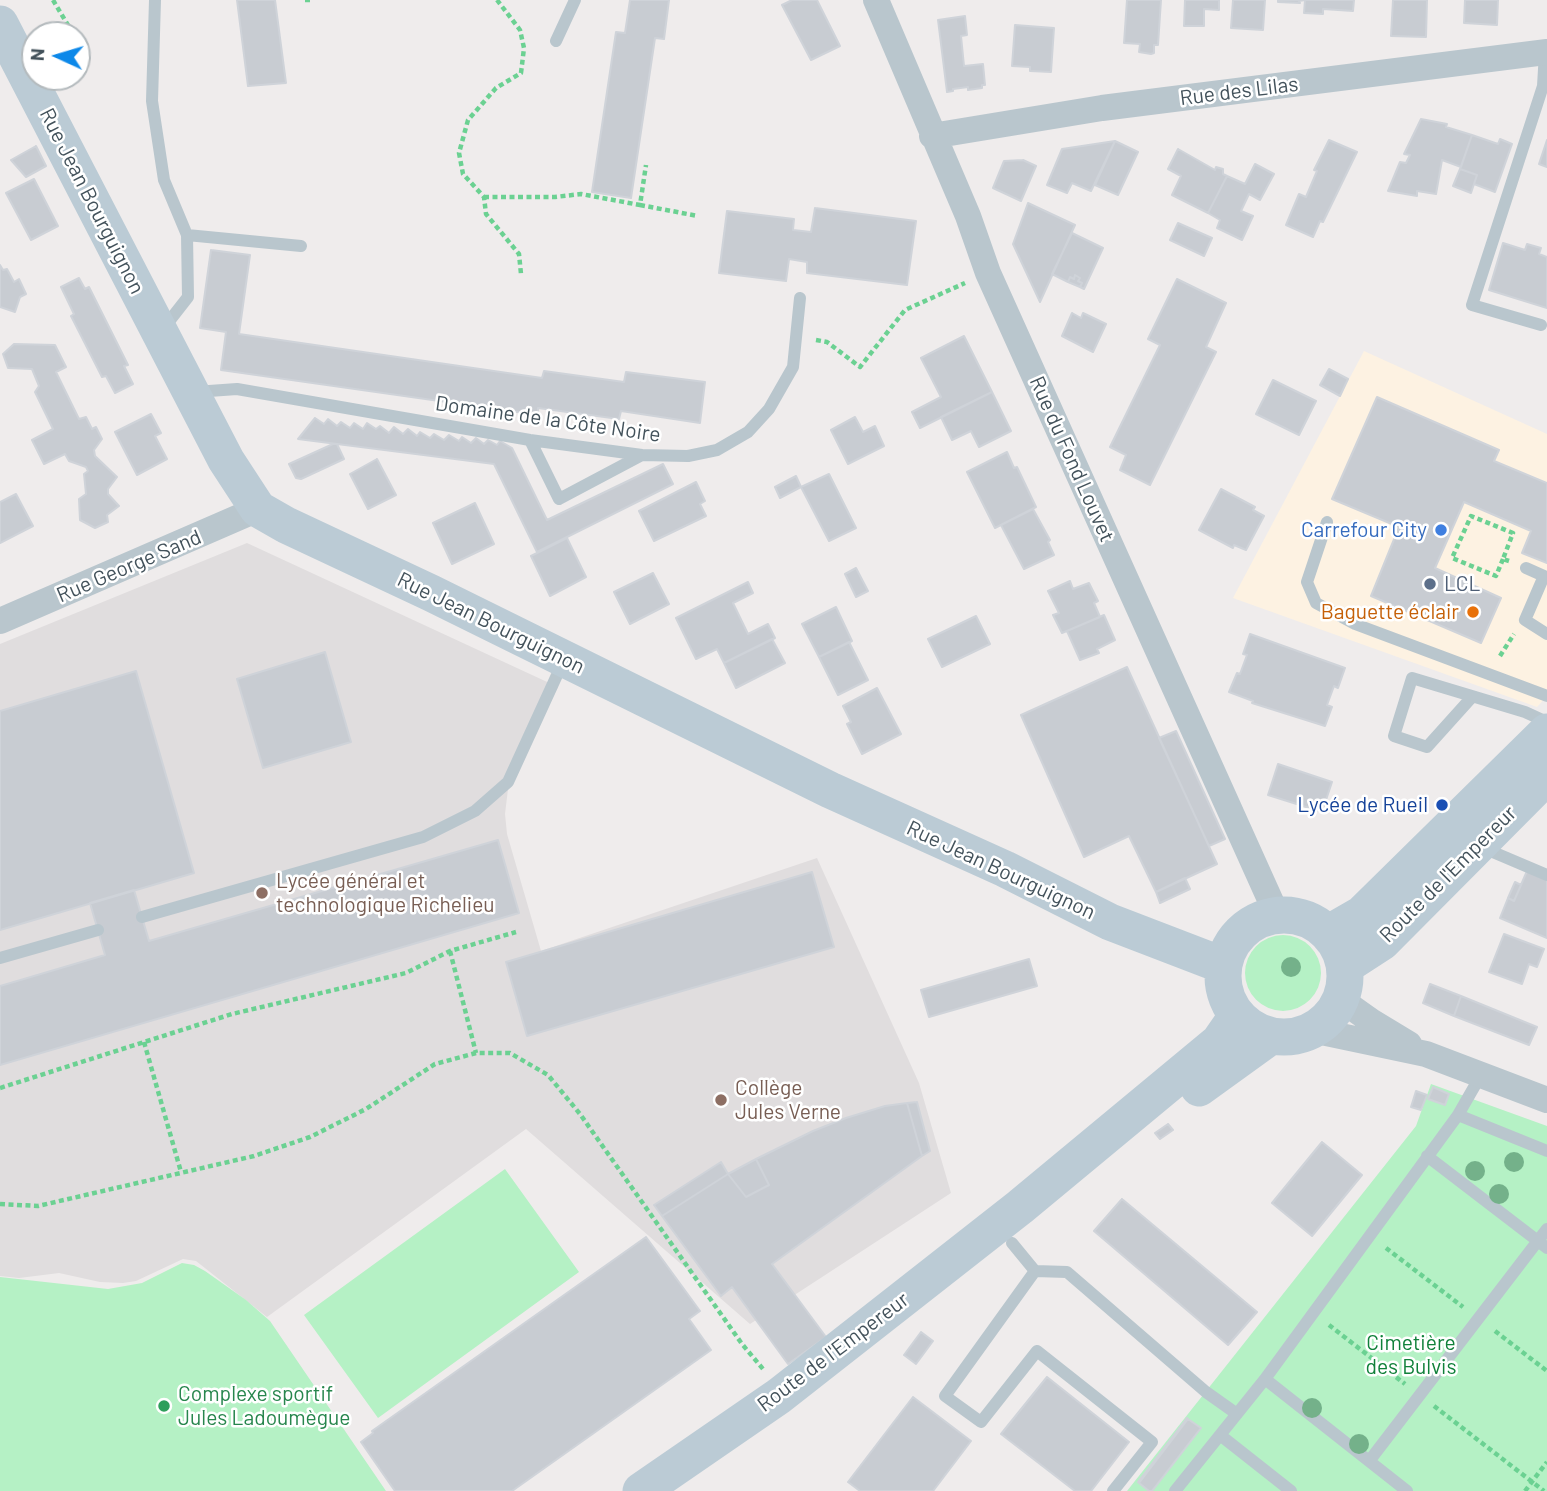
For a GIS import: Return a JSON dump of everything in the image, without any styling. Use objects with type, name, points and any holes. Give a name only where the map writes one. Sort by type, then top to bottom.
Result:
[{"type":"main road","name":"Rue Jean Bourguignon","points":[[1,27],[226,460],[258,509],[830,790],[1005,869],[1110,922],[1209,960],[1224,962]]},
{"type":"main road","name":"Route de l'Empereur","points":[[1329,933],[1362,914],[1547,732]]},
{"type":"main road","name":"Route de l'Empereur","points":[[1342,982],[1547,776]]},
{"type":"main road","points":[[1278,915],[1296,916],[1329,933],[1339,947],[1342,982],[1329,1017],[1312,1030],[1292,1037],[1271,1036],[1251,1028],[1237,1016],[1227,999],[1222,981],[1224,962],[1231,944],[1243,930],[1259,920],[1278,915]]},
{"type":"main road","name":"Route de l'Empereur","points":[[641,1491],[779,1396],[1020,1207],[1219,1042],[1237,1016]]},
{"type":"main road","name":"Route de l'Empereur","points":[[1020,1207],[1134,1137],[1271,1036]]},
{"type":"street","name":"Rue du Fond Louvet","points":[[876,0],[968,216],[988,273],[1278,915]]},
{"type":"street","name":"Rue des Lilas","points":[[933,136],[1102,108],[1546,52]]},
{"type":"street","name":"Rue George Sand","points":[[0,621],[258,509]]},
{"type":"street","points":[[1342,982],[1371,1021],[1426,1054]]},
{"type":"street","points":[[1312,1030],[1426,1054],[1547,1100]]},
{"type":"lane","points":[[155,0],[152,101],[164,180],[187,235],[188,297],[160,333]]},
{"type":"lane","points":[[556,41],[575,0]]},
{"type":"lane","points":[[1541,326],[1472,305],[1543,86],[1546,52]]},
{"type":"lane","points":[[187,235],[301,246]]},
{"type":"lane","name":"Domaine de la Côte Noire","points":[[191,392],[237,389],[530,440],[642,455],[688,456],[718,450],[748,432],[769,409],[793,367],[800,298]]},
{"type":"lane","points":[[530,440],[559,499],[642,455]]},
{"type":"lane","points":[[1327,522],[1307,582],[1316,603],[1355,624],[1547,696]]},
{"type":"lane","points":[[1525,568],[1544,576],[1525,620],[1547,635]]},
{"type":"lane","points":[[142,917],[422,837],[475,811],[508,782],[565,659]]},
{"type":"lane","points":[[1472,697],[1427,747],[1394,736],[1412,678],[1525,712],[1547,722]]},
{"type":"lane","points":[[1478,845],[1547,875]]},
{"type":"lane","points":[[0,958],[98,930]]},
{"type":"lane","points":[[1175,1491],[1265,1379],[1458,1115],[1481,1075]]},
{"type":"lane","points":[[1458,1115],[1547,1151]]},
{"type":"lane","points":[[1427,1156],[1543,1245]]},
{"type":"lane","points":[[1370,1460],[1478,1319],[1543,1245],[1547,1229]]},
{"type":"lane","points":[[1012,1243],[1035,1271],[1067,1272],[1206,1392],[1237,1414]]},
{"type":"lane","points":[[1035,1271],[945,1396],[981,1422],[1037,1351],[1152,1442],[1112,1491]]},
{"type":"lane","points":[[1265,1379],[1407,1491]]},
{"type":"lane","points":[[1220,1435],[1291,1491]]},
{"type":"lane","points":[[1268,1491],[1277,1480]]},
{"type":"path","points":[[53,0],[65,21]]},
{"type":"path","points":[[305,0],[313,0]]},
{"type":"path","points":[[497,0],[520,30],[524,48],[521,73],[496,88],[468,120],[459,153],[463,174],[484,197],[486,214],[519,254],[521,274]]},
{"type":"path","points":[[640,205],[646,165]]},
{"type":"path","points":[[484,197],[555,197],[581,194],[698,216]]},
{"type":"path","points":[[796,336],[827,342],[860,366],[905,310],[988,273]]},
{"type":"path","points":[[1471,516],[1513,533],[1503,559],[1496,576],[1452,558],[1471,516]]},
{"type":"path","points":[[1503,559],[1525,568]]},
{"type":"path","points":[[0,1088],[232,1014],[406,973],[450,951],[516,932]]},
{"type":"path","points":[[450,951],[476,1053]]},
{"type":"path","points":[[144,1042],[181,1172]]},
{"type":"path","points":[[0,1203],[38,1206],[254,1156],[310,1138],[366,1109],[436,1064],[476,1053],[510,1053],[548,1074],[580,1114],[743,1345],[768,1375]]},
{"type":"path","points":[[1369,1236],[1547,1371]]},
{"type":"path","points":[[1525,1491],[1547,1462]]},
{"type":"shaded area","points":[[1364,351],[1547,434],[1547,696],[1537,707],[1233,598]]},
{"type":"shaded area","name":"Lycée général et technologique Richelieu","points":[[247,543],[558,687],[508,789],[505,814],[507,834],[541,951],[817,858],[919,1083],[951,1193],[750,1324],[526,1129],[267,1317],[196,1261],[183,1259],[136,1281],[123,1283],[100,1282],[59,1273],[19,1278],[0,1276],[0,644]]},
{"type":"green space","points":[[1276,935],[1290,935],[1304,941],[1315,952],[1321,973],[1318,988],[1310,1000],[1290,1011],[1276,1011],[1262,1005],[1251,994],[1245,980],[1245,966],[1251,952],[1262,941]]},
{"type":"green space","name":"Cimetière des Bulvis","points":[[1431,1084],[1547,1126],[1547,1491],[1127,1491],[1416,1126]]},
{"type":"green space","points":[[505,1169],[579,1272],[378,1418],[304,1315]]},
{"type":"green space","name":"Complexe sportif Jules Ladoumègue","points":[[182,1263],[205,1271],[270,1321],[386,1491],[0,1491],[0,1277],[108,1289],[142,1283]]},
{"type":"building","points":[[237,0],[275,0],[286,83],[248,86]]},
{"type":"building","points":[[630,0],[669,0],[664,39],[655,38],[631,198],[592,192],[616,32],[625,33]]},
{"type":"building","points":[[792,0],[817,0],[840,46],[811,60],[782,5]]},
{"type":"building","points":[[1127,0],[1161,0],[1158,45],[1154,45],[1154,53],[1139,52],[1140,44],[1124,43]]},
{"type":"building","points":[[1185,0],[1219,0],[1219,10],[1204,9],[1204,26],[1184,26]]},
{"type":"building","points":[[1233,0],[1265,0],[1263,30],[1231,28]]},
{"type":"building","points":[[1278,0],[1305,0],[1299,1],[1300,3]]},
{"type":"building","points":[[1305,0],[1354,0],[1353,11],[1323,9],[1323,14],[1304,13]]},
{"type":"building","points":[[1393,0],[1427,0],[1426,37],[1391,36]]},
{"type":"building","points":[[1465,0],[1498,0],[1497,25],[1464,23]]},
{"type":"building","points":[[965,16],[967,35],[961,36],[964,66],[983,64],[985,85],[982,85],[982,88],[968,90],[968,87],[947,92],[938,20]]},
{"type":"building","points":[[1015,25],[1054,28],[1051,72],[1030,71],[1030,67],[1012,66]]},
{"type":"building","points":[[1421,119],[1447,124],[1446,127],[1472,135],[1461,167],[1442,160],[1436,194],[1417,191],[1417,196],[1388,191],[1400,162],[1406,163],[1410,155],[1404,154]]},
{"type":"building","points":[[1472,135],[1498,144],[1500,139],[1512,144],[1495,192],[1474,184],[1477,175],[1460,169]]},
{"type":"building","points":[[1329,140],[1357,152],[1313,237],[1286,225],[1299,194],[1306,197],[1317,171],[1314,170]]},
{"type":"building","points":[[1547,140],[1547,167],[1539,164]]},
{"type":"building","points":[[1115,141],[1091,191],[1072,183],[1067,193],[1047,185],[1062,149]]},
{"type":"building","points":[[1115,141],[1138,152],[1118,195],[1095,185]]},
{"type":"building","points":[[36,146],[46,166],[26,177],[11,160]]},
{"type":"building","points":[[1178,149],[1215,170],[1216,167],[1223,169],[1223,174],[1227,176],[1208,213],[1172,195],[1181,176],[1168,169]]},
{"type":"building","points":[[1023,160],[1036,166],[1021,201],[993,188],[1004,161]]},
{"type":"building","points":[[1255,164],[1274,174],[1260,200],[1249,194],[1241,211],[1253,216],[1242,240],[1217,228],[1220,220],[1208,213],[1227,176],[1245,184]]},
{"type":"building","points":[[1460,169],[1477,175],[1471,193],[1453,186]]},
{"type":"building","points":[[34,179],[58,226],[31,240],[6,193]]},
{"type":"building","points":[[1028,203],[1075,225],[1040,302],[1013,244]]},
{"type":"building","points":[[815,208],[916,221],[907,285],[807,273],[807,262],[789,259],[786,281],[719,273],[727,211],[794,219],[793,230],[811,232]]},
{"type":"building","points":[[1178,223],[1212,238],[1204,256],[1170,240]]},
{"type":"building","points":[[1072,233],[1103,248],[1084,289],[1080,287],[1080,278],[1075,275],[1074,279],[1070,277],[1068,282],[1052,274]]},
{"type":"building","points":[[1503,243],[1525,250],[1527,244],[1541,248],[1539,254],[1547,257],[1547,308],[1489,290]]},
{"type":"building","points":[[211,250],[250,255],[239,334],[542,378],[544,371],[624,382],[626,372],[705,382],[700,423],[621,411],[619,419],[538,408],[538,415],[221,370],[226,332],[200,328]]},
{"type":"building","points":[[0,265],[3,270],[7,269],[14,282],[19,279],[26,294],[20,297],[15,312],[0,307]]},
{"type":"building","points":[[1075,275],[1080,278],[1080,287],[1068,282],[1070,277],[1074,279]]},
{"type":"building","points":[[79,278],[85,289],[89,287],[128,365],[124,366],[133,384],[115,393],[106,376],[102,377],[71,316],[74,314],[61,287]]},
{"type":"building","points":[[1177,279],[1226,303],[1206,347],[1216,352],[1150,485],[1120,470],[1126,455],[1110,447],[1160,345],[1148,339]]},
{"type":"building","points":[[1072,313],[1081,318],[1083,313],[1106,324],[1093,352],[1062,336]]},
{"type":"building","points":[[964,336],[992,392],[920,428],[912,412],[941,397],[921,358]]},
{"type":"building","points":[[14,344],[55,345],[66,367],[56,372],[79,419],[86,417],[92,429],[96,427],[102,439],[94,450],[95,456],[117,477],[108,489],[108,494],[119,506],[107,515],[108,522],[95,528],[80,520],[79,499],[86,494],[86,467],[69,461],[65,454],[44,464],[32,440],[53,429],[35,392],[39,386],[32,369],[8,368],[3,354]]},
{"type":"building","points":[[1329,369],[1348,379],[1340,396],[1320,385]]},
{"type":"building","points":[[1273,380],[1316,401],[1299,435],[1256,414]]},
{"type":"building","points":[[992,392],[1011,431],[979,447],[971,431],[952,440],[941,417]]},
{"type":"building","points":[[1377,397],[1499,450],[1494,461],[1547,483],[1547,563],[1522,553],[1531,531],[1464,502],[1435,568],[1501,598],[1481,643],[1371,596],[1399,527],[1332,499]]},
{"type":"building","points":[[151,414],[161,433],[155,436],[167,459],[137,475],[115,432]]},
{"type":"building","points":[[855,417],[863,432],[875,426],[884,446],[848,464],[831,430]]},
{"type":"building","points":[[315,418],[324,424],[328,419],[337,426],[341,422],[350,428],[354,423],[363,429],[367,423],[376,429],[380,426],[389,433],[394,427],[403,434],[408,429],[417,436],[420,432],[430,438],[434,434],[444,440],[449,435],[459,441],[462,437],[471,443],[476,438],[484,444],[488,440],[497,445],[500,441],[512,448],[547,520],[663,464],[673,484],[537,552],[494,464],[298,439]]},
{"type":"building","points":[[337,444],[344,459],[301,479],[296,478],[289,464]]},
{"type":"building","points":[[1007,452],[1036,507],[995,528],[967,472]]},
{"type":"building","points":[[377,459],[396,495],[368,509],[350,474]]},
{"type":"building","points":[[829,474],[856,528],[829,541],[801,487]]},
{"type":"building","points":[[796,476],[801,487],[780,498],[775,487]]},
{"type":"building","points":[[696,482],[705,501],[700,504],[706,516],[654,541],[639,511]]},
{"type":"building","points":[[1221,489],[1255,507],[1253,510],[1264,516],[1246,550],[1234,545],[1233,548],[1199,530]]},
{"type":"building","points":[[16,494],[33,526],[0,543],[0,502]]},
{"type":"building","points":[[475,503],[494,544],[452,564],[433,523]]},
{"type":"building","points":[[1033,509],[1050,540],[1048,542],[1054,555],[1024,569],[1001,525]]},
{"type":"building","points":[[567,538],[586,577],[550,596],[531,556]]},
{"type":"building","points":[[856,568],[868,591],[856,597],[845,574]]},
{"type":"building","points":[[653,573],[669,604],[630,624],[614,592]]},
{"type":"building","points":[[1070,581],[1073,589],[1089,583],[1098,601],[1094,603],[1100,617],[1062,633],[1053,615],[1059,613],[1048,591]]},
{"type":"building","points":[[748,582],[753,593],[733,603],[748,634],[768,624],[775,638],[724,663],[717,649],[696,659],[676,618]]},
{"type":"building","points":[[836,607],[852,641],[819,657],[802,624]]},
{"type":"building","points":[[1104,615],[1115,640],[1097,649],[1099,653],[1080,660],[1067,631]]},
{"type":"building","points":[[976,616],[990,644],[942,667],[928,639]]},
{"type":"building","points":[[1250,634],[1345,668],[1338,688],[1334,686],[1327,705],[1332,707],[1325,726],[1252,703],[1253,701],[1229,692],[1247,655],[1243,654]]},
{"type":"building","points":[[772,639],[785,663],[736,688],[724,663]]},
{"type":"building","points":[[849,642],[868,680],[838,695],[819,657]]},
{"type":"building","points":[[325,652],[351,742],[263,768],[237,679]]},
{"type":"building","points":[[1127,667],[1217,864],[1156,892],[1129,836],[1084,857],[1021,715]]},
{"type":"building","points":[[136,671],[194,873],[0,930],[0,711]]},
{"type":"building","points":[[877,688],[901,734],[862,754],[847,724],[851,722],[843,706]]},
{"type":"building","points":[[1176,731],[1225,839],[1209,846],[1159,738]]},
{"type":"building","points":[[1278,764],[1332,782],[1322,812],[1268,795]]},
{"type":"building","points":[[498,840],[519,913],[0,1065],[0,986],[105,955],[90,903],[134,890],[149,941]]},
{"type":"building","points":[[1527,871],[1547,879],[1547,938],[1500,918],[1508,898],[1514,901]]},
{"type":"building","points":[[812,872],[834,947],[527,1036],[506,962]]},
{"type":"building","points":[[1185,878],[1190,889],[1160,903],[1156,892]]},
{"type":"building","points":[[1515,882],[1521,885],[1514,901],[1508,898]]},
{"type":"building","points":[[1504,934],[1544,949],[1537,967],[1529,964],[1522,984],[1489,972]]},
{"type":"building","points":[[1029,959],[1037,986],[929,1017],[921,990]]},
{"type":"building","points":[[1430,984],[1461,996],[1454,1016],[1423,1003]]},
{"type":"building","points":[[1461,996],[1537,1027],[1529,1045],[1454,1016]]},
{"type":"building","points":[[1433,1087],[1449,1094],[1445,1105],[1428,1099]]},
{"type":"building","points":[[1416,1091],[1427,1095],[1421,1110],[1411,1107]]},
{"type":"building","points":[[917,1102],[930,1151],[922,1156],[907,1103]]},
{"type":"building","points":[[907,1103],[922,1156],[772,1264],[826,1337],[788,1364],[732,1287],[721,1296],[662,1216],[728,1174],[746,1197],[769,1185],[756,1159],[846,1118],[885,1106]]},
{"type":"building","points":[[1168,1124],[1173,1130],[1160,1139],[1155,1133]]},
{"type":"building","points":[[1322,1142],[1362,1175],[1312,1236],[1272,1203]]},
{"type":"building","points":[[756,1159],[769,1185],[746,1197],[728,1174]]},
{"type":"building","points":[[721,1162],[728,1174],[662,1216],[654,1205]]},
{"type":"building","points":[[1122,1199],[1257,1312],[1228,1345],[1094,1231]]},
{"type":"building","points":[[646,1237],[700,1311],[689,1319],[711,1350],[512,1491],[395,1491],[361,1442],[373,1433],[372,1431]]},
{"type":"building","points":[[921,1332],[933,1341],[916,1364],[904,1355]]},
{"type":"building","points":[[1047,1377],[1129,1442],[1091,1491],[1075,1491],[1001,1434]]},
{"type":"building","points":[[913,1397],[971,1441],[933,1491],[860,1491],[848,1482]]},
{"type":"building","points":[[1188,1419],[1139,1483],[1138,1482]]},
{"type":"building","points":[[1188,1419],[1201,1428],[1152,1491],[1149,1491],[1139,1483]]},
{"type":"place","name":"Carrefour City","points":[[1441,530]]},
{"type":"place","name":"LCL","points":[[1430,584]]},
{"type":"place","name":"Baguette éclair","points":[[1473,612]]},
{"type":"place","name":"Lycée de Rueil","points":[[1442,805]]},
{"type":"place","name":"Lycée général et technologique Richelieu","points":[[262,893]]},
{"type":"place","name":"Collège Jules Verne","points":[[721,1100]]},
{"type":"place","name":"Complexe sportif Jules Ladoumègue","points":[[164,1406]]}]
